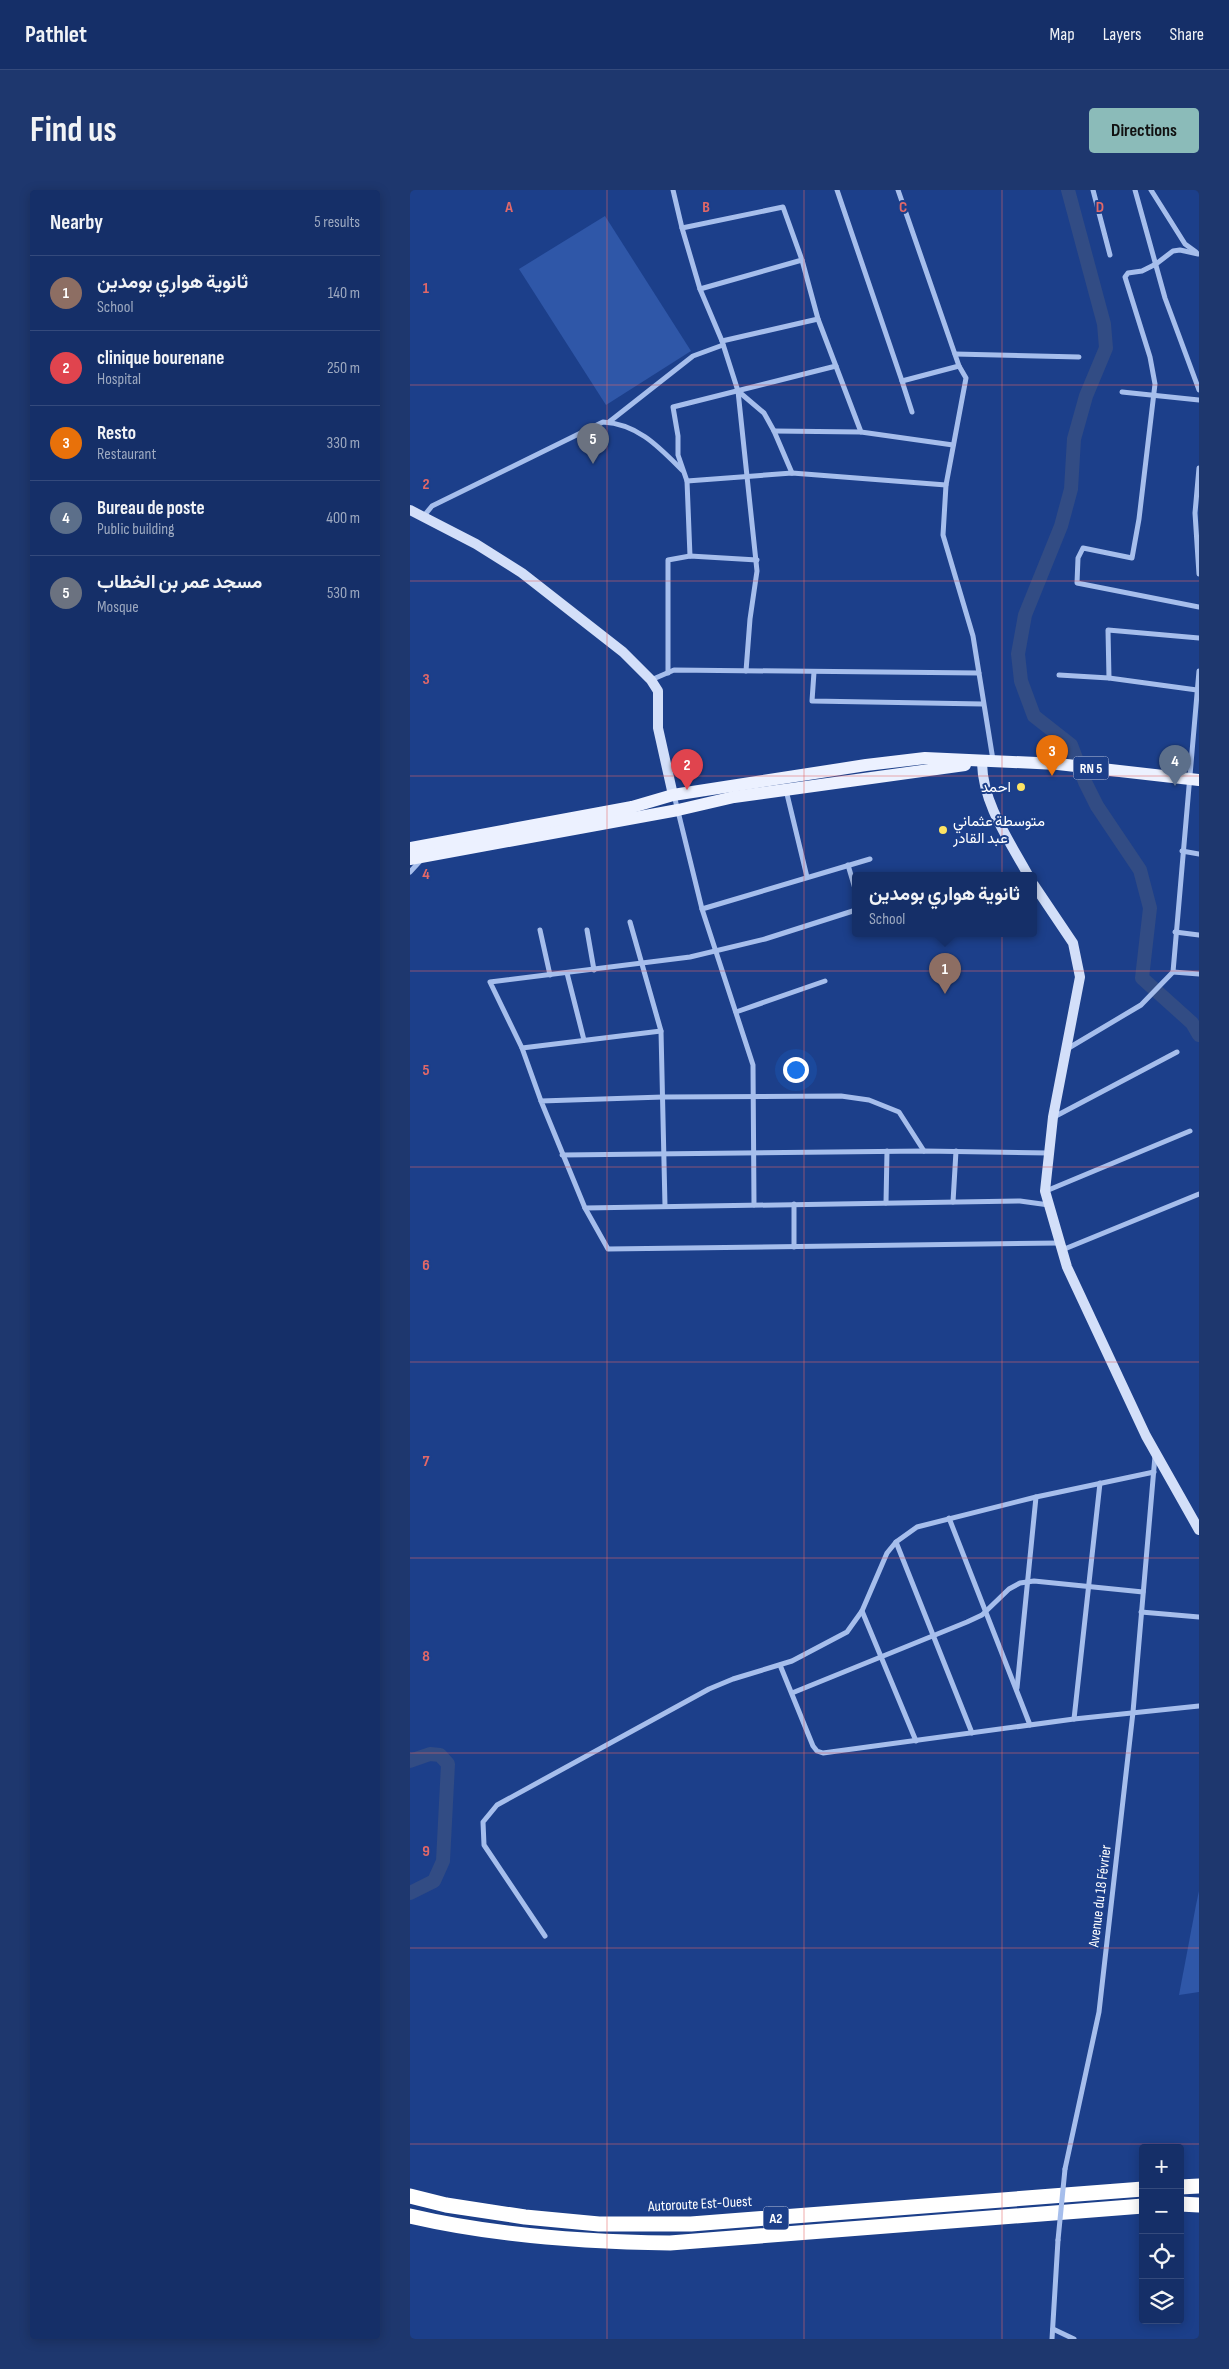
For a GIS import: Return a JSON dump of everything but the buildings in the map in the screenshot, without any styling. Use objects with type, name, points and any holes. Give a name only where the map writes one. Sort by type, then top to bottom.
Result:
[{"type":"highway","points":[[1184,2187],[1199,2186]]},
{"type":"highway","name":"Autoroute Est-Ouest","points":[[410,2196],[446,2205],[525,2217],[599,2224],[691,2224],[1139,2189]]},
{"type":"highway","points":[[1184,2204],[1199,2204]]},
{"type":"highway","name":"A2","points":[[410,2216],[443,2224],[505,2233],[598,2242],[670,2243],[1139,2206]]},
{"type":"main road","name":"RN 5","points":[[410,848],[632,807],[674,795],[866,765],[925,758],[961,759],[988,763],[1058,764],[1194,780]]},
{"type":"main road","name":"RN 5","points":[[410,859],[678,810],[734,797],[988,763]]},
{"type":"street","points":[[673,190],[700,289],[723,343],[738,391],[758,571],[750,619],[746,671]]},
{"type":"street","points":[[837,190],[912,412]]},
{"type":"street","points":[[898,190],[959,366],[966,378],[946,485],[943,535],[973,636],[979,673],[988,763],[982,782],[998,821],[1026,872]]},
{"type":"street","points":[[1093,190],[1110,255]]},
{"type":"street","points":[[1135,190],[1165,298],[1199,390]]},
{"type":"street","points":[[1151,190],[1184,244],[1198,255]]},
{"type":"street","points":[[682,228],[783,207],[802,260],[818,319],[861,432]]},
{"type":"street","points":[[1198,255],[1180,250],[1172,251],[1156,264],[1142,271],[1128,273],[1125,277],[1150,357],[1154,396],[1132,558],[1083,548],[1078,558],[1077,582],[1199,607]]},
{"type":"street","points":[[700,289],[802,260]]},
{"type":"street","points":[[608,423],[693,356],[723,343],[818,319]]},
{"type":"street","points":[[955,354],[1078,357]]},
{"type":"street","points":[[690,556],[687,481],[678,455],[678,436],[673,407],[836,366]]},
{"type":"street","points":[[902,381],[959,366]]},
{"type":"street","points":[[738,391],[764,413],[792,473]]},
{"type":"street","points":[[1122,392],[1199,400]]},
{"type":"street","points":[[423,517],[432,506],[604,422],[619,423],[639,432],[658,446],[684,472]]},
{"type":"street","points":[[774,431],[861,432],[953,445]]},
{"type":"street","points":[[1199,468],[1196,513],[1199,574]]},
{"type":"street","points":[[687,481],[792,473],[946,485]]},
{"type":"street","points":[[410,510],[476,544],[522,573],[623,652],[651,680],[658,692],[658,728],[702,909],[753,1064],[752,1153],[754,1205]]},
{"type":"street","points":[[668,673],[668,560],[690,556],[757,560]]},
{"type":"street","points":[[1109,678],[1108,630],[1199,638]]},
{"type":"street","points":[[651,680],[674,670],[979,673]]},
{"type":"street","points":[[1066,1049],[1141,1005],[1173,972],[1182,851],[1194,780],[1199,670]]},
{"type":"street","points":[[814,672],[812,701],[983,704]]},
{"type":"street","points":[[1059,675],[1109,678],[1197,690]]},
{"type":"street","points":[[786,789],[807,877]]},
{"type":"street","points":[[1182,851],[1199,854]]},
{"type":"street","points":[[410,872],[423,857]]},
{"type":"street","points":[[702,909],[870,859]]},
{"type":"street","points":[[848,865],[852,878]]},
{"type":"street","points":[[1037,889],[1073,943],[1080,977],[1053,1117],[1045,1191],[1067,1267],[1156,1453],[1199,1530]]},
{"type":"street","points":[[852,911],[765,939],[690,957],[490,982],[522,1048],[562,1155],[585,1208],[608,1249],[1061,1246],[1199,1194]]},
{"type":"street","points":[[630,922],[662,1031],[665,1206]]},
{"type":"street","points":[[540,930],[550,975]]},
{"type":"street","points":[[587,930],[594,970]]},
{"type":"street","points":[[1175,932],[1199,935]]},
{"type":"street","points":[[1173,972],[1199,974]]},
{"type":"street","points":[[567,973],[584,1040]]},
{"type":"street","points":[[736,1012],[825,981]]},
{"type":"street","points":[[522,1048],[662,1031]]},
{"type":"street","points":[[1053,1117],[1177,1052]]},
{"type":"street","points":[[541,1101],[664,1097],[841,1096],[869,1100],[899,1112],[924,1151]]},
{"type":"street","points":[[1045,1191],[1190,1131]]},
{"type":"street","points":[[562,1155],[888,1151],[1050,1153]]},
{"type":"street","points":[[886,1203],[888,1151]]},
{"type":"street","points":[[953,1202],[956,1151]]},
{"type":"street","points":[[585,1208],[1020,1201],[1049,1206]]},
{"type":"street","points":[[794,1204],[794,1247]]},
{"type":"street","name":"Avenue du 18 Février","points":[[1052,2339],[1058,2240],[1065,2170],[1099,2012],[1133,1712],[1156,1453]]},
{"type":"street","points":[[545,1936],[484,1846],[483,1822],[497,1806],[709,1688],[733,1678],[780,1665],[804,1655],[847,1632],[862,1611],[887,1553],[896,1542],[917,1527],[949,1518],[1154,1472]]},
{"type":"street","points":[[1074,1719],[1100,1483]]},
{"type":"street","points":[[1016,1691],[1036,1498]]},
{"type":"street","points":[[949,1518],[1030,1725]]},
{"type":"street","points":[[896,1542],[972,1733]]},
{"type":"street","points":[[792,1694],[975,1619],[1009,1589],[1028,1581],[1143,1592]]},
{"type":"street","points":[[862,1611],[916,1740]]},
{"type":"street","points":[[1141,1612],[1199,1617]]},
{"type":"street","points":[[780,1665],[813,1746],[820,1752],[1074,1719],[1199,1706]]},
{"type":"street","points":[[1053,2329],[1074,2339]]},
{"type":"shaded area","points":[[605,216],[691,351],[606,405],[519,269]]},
{"type":"shaded area","points":[[1199,1891],[1199,1992],[1179,1995],[1196,1905]]},
{"type":"waterway","points":[[1068,190],[1104,324],[1106,348],[1086,396],[1074,439],[1071,489],[1061,526],[1025,615],[1018,654],[1021,681],[1034,716],[1071,745],[1085,782],[1097,806],[1140,870],[1150,908],[1142,978],[1192,1023],[1199,1035]]},
{"type":"waterway","points":[[410,1761],[430,1754],[440,1755],[448,1764],[443,1861],[434,1881],[410,1893]]},
{"type":"place","name":"مسجد عمر بن الخطاب","points":[[593,464]]},
{"type":"place","name":"Resto","points":[[1052,776]]},
{"type":"place","name":"Bureau de poste","points":[[1175,786]]},
{"type":"place","name":"احمد","points":[[1021,787]]},
{"type":"place","name":"clinique bourenane","points":[[687,790]]},
{"type":"place","name":"متوسطة عثماني عبد القادر","points":[[943,830]]},
{"type":"place","name":"ثانوية هواري بومدين","points":[[945,994]]}]
